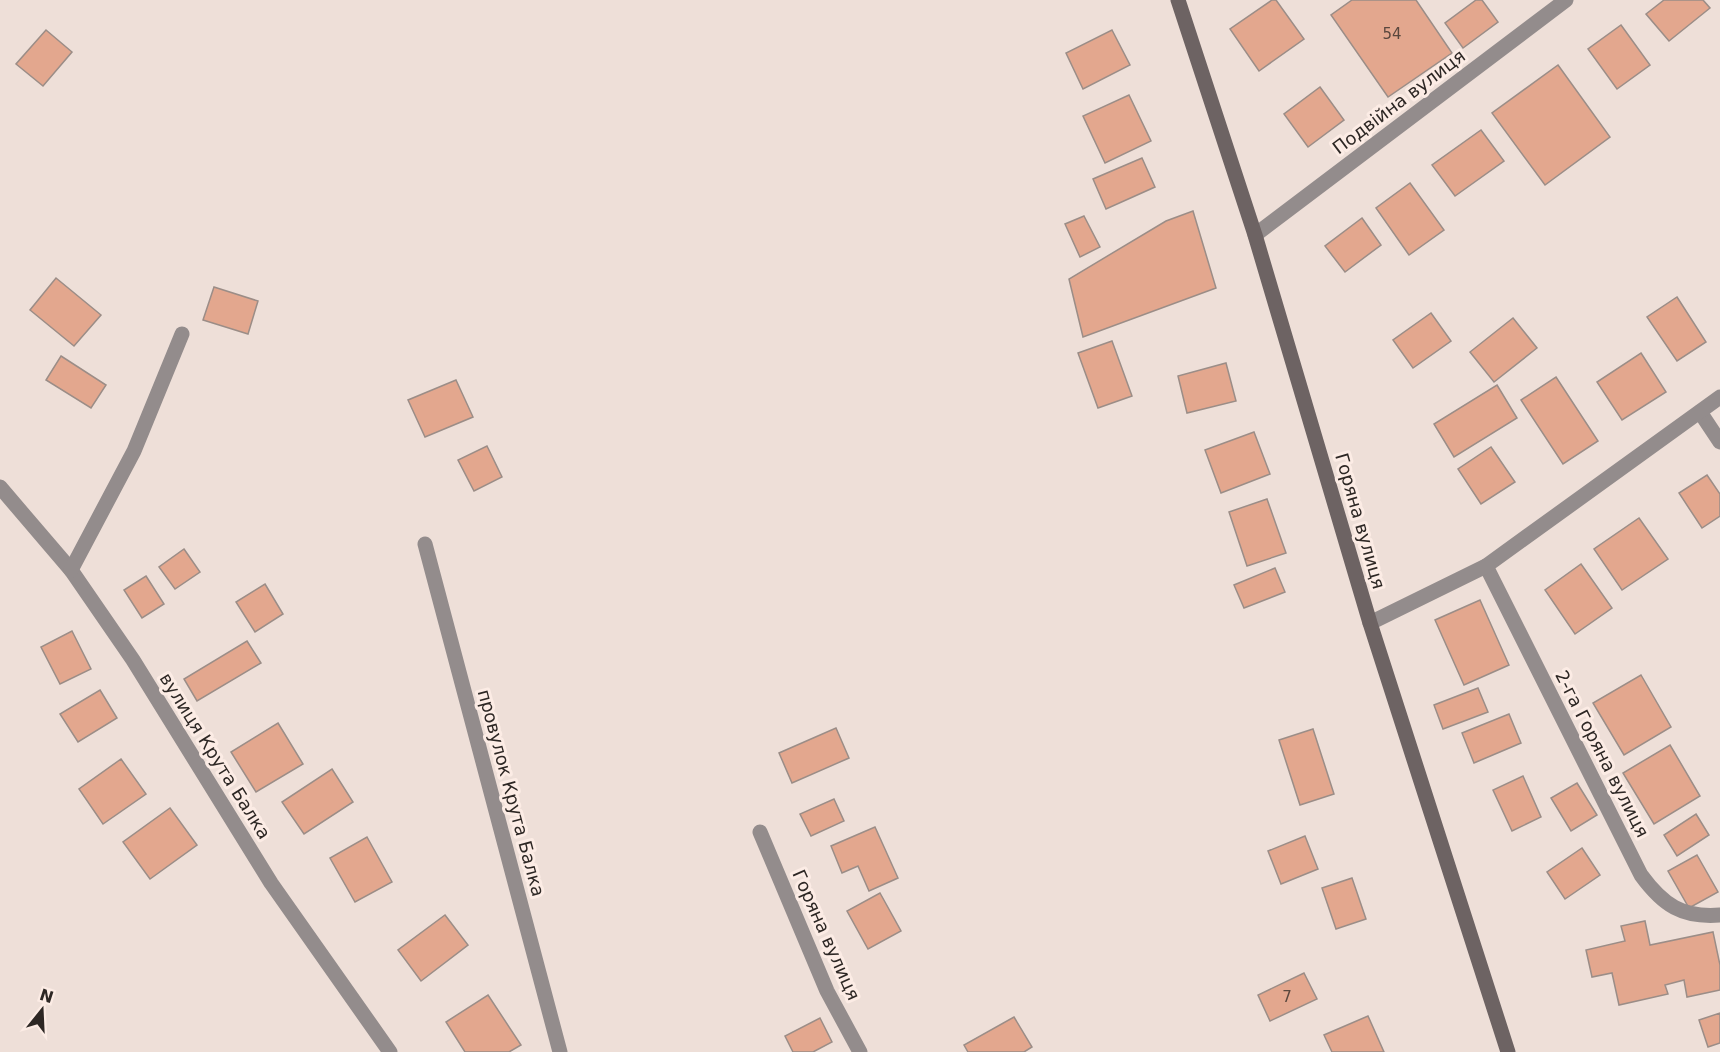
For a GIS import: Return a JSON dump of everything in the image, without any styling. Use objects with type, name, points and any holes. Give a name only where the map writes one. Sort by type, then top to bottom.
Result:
[{"type":"street","name":"Горяна вулиця","points":[[1178,0],[1255,235],[1370,623],[1508,1052]]},
{"type":"street","name":"Подвійна вулиця","points":[[1255,235],[1566,0]]},
{"type":"street","points":[[71,570],[134,451],[183,334]]},
{"type":"street","points":[[1370,623],[1486,566],[1720,398]]},
{"type":"street","points":[[1700,412],[1720,442]]},
{"type":"street","name":"вулиця Крута Балка","points":[[0,487],[71,570],[133,660],[271,883],[390,1052]]},
{"type":"street","name":"провулок Крута Балка","points":[[425,544],[560,1052]]},
{"type":"street","name":"2-га Горяна вулиця","points":[[1486,566],[1641,875],[1656,895],[1676,909],[1700,916],[1720,915]]},
{"type":"street","name":"Горяна вулиця","points":[[760,831],[827,991],[860,1052]]},
{"type":"building","points":[[1272,0],[1276,0],[1304,39],[1259,71],[1230,29]]},
{"type":"building","points":[[1352,0],[1416,0],[1452,53],[1388,97],[1331,15]]},
{"type":"building","points":[[1476,0],[1482,0],[1498,22],[1463,48],[1445,23]]},
{"type":"building","points":[[1664,0],[1703,0],[1710,8],[1669,41],[1646,14]]},
{"type":"building","points":[[1621,25],[1650,65],[1617,89],[1588,49]]},
{"type":"building","points":[[46,30],[72,52],[43,86],[16,64]]},
{"type":"building","points":[[1112,30],[1130,65],[1083,89],[1066,53]]},
{"type":"building","points":[[1558,65],[1610,137],[1545,185],[1492,113]]},
{"type":"building","points":[[1320,87],[1344,120],[1308,147],[1284,114]]},
{"type":"building","points":[[1129,95],[1151,141],[1105,163],[1083,116]]},
{"type":"building","points":[[1481,130],[1504,161],[1455,196],[1432,165]]},
{"type":"building","points":[[1142,158],[1155,187],[1106,209],[1093,179]]},
{"type":"building","points":[[1410,183],[1444,230],[1409,255],[1376,208]]},
{"type":"building","points":[[1193,211],[1216,288],[1083,337],[1069,279],[1166,221]]},
{"type":"building","points":[[1084,216],[1100,247],[1080,257],[1065,224]]},
{"type":"building","points":[[1362,218],[1381,245],[1345,272],[1325,246]]},
{"type":"building","points":[[56,278],[101,315],[74,346],[30,310]]},
{"type":"building","points":[[214,287],[258,301],[248,334],[203,320]]},
{"type":"building","points":[[1677,297],[1706,342],[1677,361],[1647,317]]},
{"type":"building","points":[[1431,313],[1451,341],[1413,368],[1393,340]]},
{"type":"building","points":[[1513,318],[1537,348],[1494,382],[1470,352]]},
{"type":"building","points":[[1112,341],[1132,396],[1098,408],[1078,353]]},
{"type":"building","points":[[1641,353],[1666,392],[1622,420],[1597,382]]},
{"type":"building","points":[[61,356],[106,385],[91,408],[46,380]]},
{"type":"building","points":[[1226,363],[1236,401],[1187,413],[1178,376]]},
{"type":"building","points":[[1556,377],[1598,441],[1563,464],[1521,400]]},
{"type":"building","points":[[456,380],[473,417],[425,437],[408,400]]},
{"type":"building","points":[[1497,385],[1517,418],[1454,457],[1434,424]]},
{"type":"building","points":[[1254,432],[1270,474],[1221,493],[1205,450]]},
{"type":"building","points":[[487,446],[502,477],[474,491],[458,460]]},
{"type":"building","points":[[1491,447],[1515,482],[1481,504],[1458,469]]},
{"type":"building","points":[[1707,475],[1720,494],[1720,516],[1702,528],[1679,493]]},
{"type":"building","points":[[1267,499],[1286,553],[1247,566],[1229,512]]},
{"type":"building","points":[[1639,518],[1668,559],[1622,590],[1594,549]]},
{"type":"building","points":[[184,549],[200,572],[175,589],[159,567]]},
{"type":"building","points":[[1581,564],[1612,608],[1575,634],[1545,590]]},
{"type":"building","points":[[1275,568],[1285,592],[1244,608],[1234,585]]},
{"type":"building","points":[[146,576],[164,604],[142,618],[124,590]]},
{"type":"building","points":[[265,584],[283,614],[255,632],[236,602]]},
{"type":"building","points":[[1480,600],[1509,665],[1464,685],[1435,620]]},
{"type":"building","points":[[72,631],[91,669],[60,684],[41,647]]},
{"type":"building","points":[[247,641],[261,663],[197,701],[184,679]]},
{"type":"building","points":[[1641,675],[1671,727],[1624,755],[1593,703]]},
{"type":"building","points":[[1478,688],[1488,712],[1443,729],[1434,705]]},
{"type":"building","points":[[100,690],[117,718],[78,742],[60,714]]},
{"type":"building","points":[[1509,714],[1521,743],[1474,763],[1462,733]]},
{"type":"building","points":[[278,723],[303,764],[256,792],[231,752]]},
{"type":"building","points":[[836,728],[849,758],[792,783],[779,753]]},
{"type":"building","points":[[1313,729],[1334,794],[1300,805],[1279,740]]},
{"type":"building","points":[[1670,745],[1700,796],[1654,824],[1623,773]]},
{"type":"building","points":[[121,759],[146,794],[103,824],[79,789]]},
{"type":"building","points":[[332,769],[353,802],[304,834],[282,802]]},
{"type":"building","points":[[1523,776],[1541,817],[1512,831],[1493,790]]},
{"type":"building","points":[[1577,783],[1597,815],[1571,831],[1551,798]]},
{"type":"building","points":[[834,799],[844,821],[811,836],[800,814]]},
{"type":"building","points":[[170,808],[197,845],[150,879],[123,842]]},
{"type":"building","points":[[1696,814],[1709,835],[1677,856],[1664,835]]},
{"type":"building","points":[[875,827],[898,878],[869,891],[858,866],[842,873],[831,846]]},
{"type":"building","points":[[1305,836],[1318,869],[1281,884],[1268,851]]},
{"type":"building","points":[[367,837],[392,882],[355,902],[330,858]]},
{"type":"building","points":[[1582,848],[1600,875],[1565,899],[1547,872]]},
{"type":"building","points":[[1697,855],[1718,892],[1689,908],[1668,871]]},
{"type":"building","points":[[1352,878],[1366,919],[1336,929],[1322,888]]},
{"type":"building","points":[[880,893],[901,931],[868,949],[847,911]]},
{"type":"building","points":[[445,915],[468,945],[421,981],[398,950]]},
{"type":"building","points":[[1645,921],[1650,945],[1713,932],[1720,965],[1720,990],[1687,997],[1684,980],[1665,985],[1668,994],[1619,1005],[1612,973],[1592,977],[1586,950],[1625,941],[1621,926]]},
{"type":"building","points":[[1304,973],[1317,999],[1270,1021],[1258,995]]},
{"type":"building","points":[[488,995],[521,1045],[509,1052],[465,1052],[446,1022]]},
{"type":"building","points":[[1720,1013],[1720,1043],[1708,1047],[1699,1020]]},
{"type":"building","points":[[1368,1016],[1384,1052],[1332,1052],[1324,1035]]},
{"type":"building","points":[[1014,1017],[1032,1047],[1024,1052],[968,1052],[964,1045]]},
{"type":"building","points":[[820,1018],[832,1042],[813,1052],[793,1052],[785,1036]]}]
